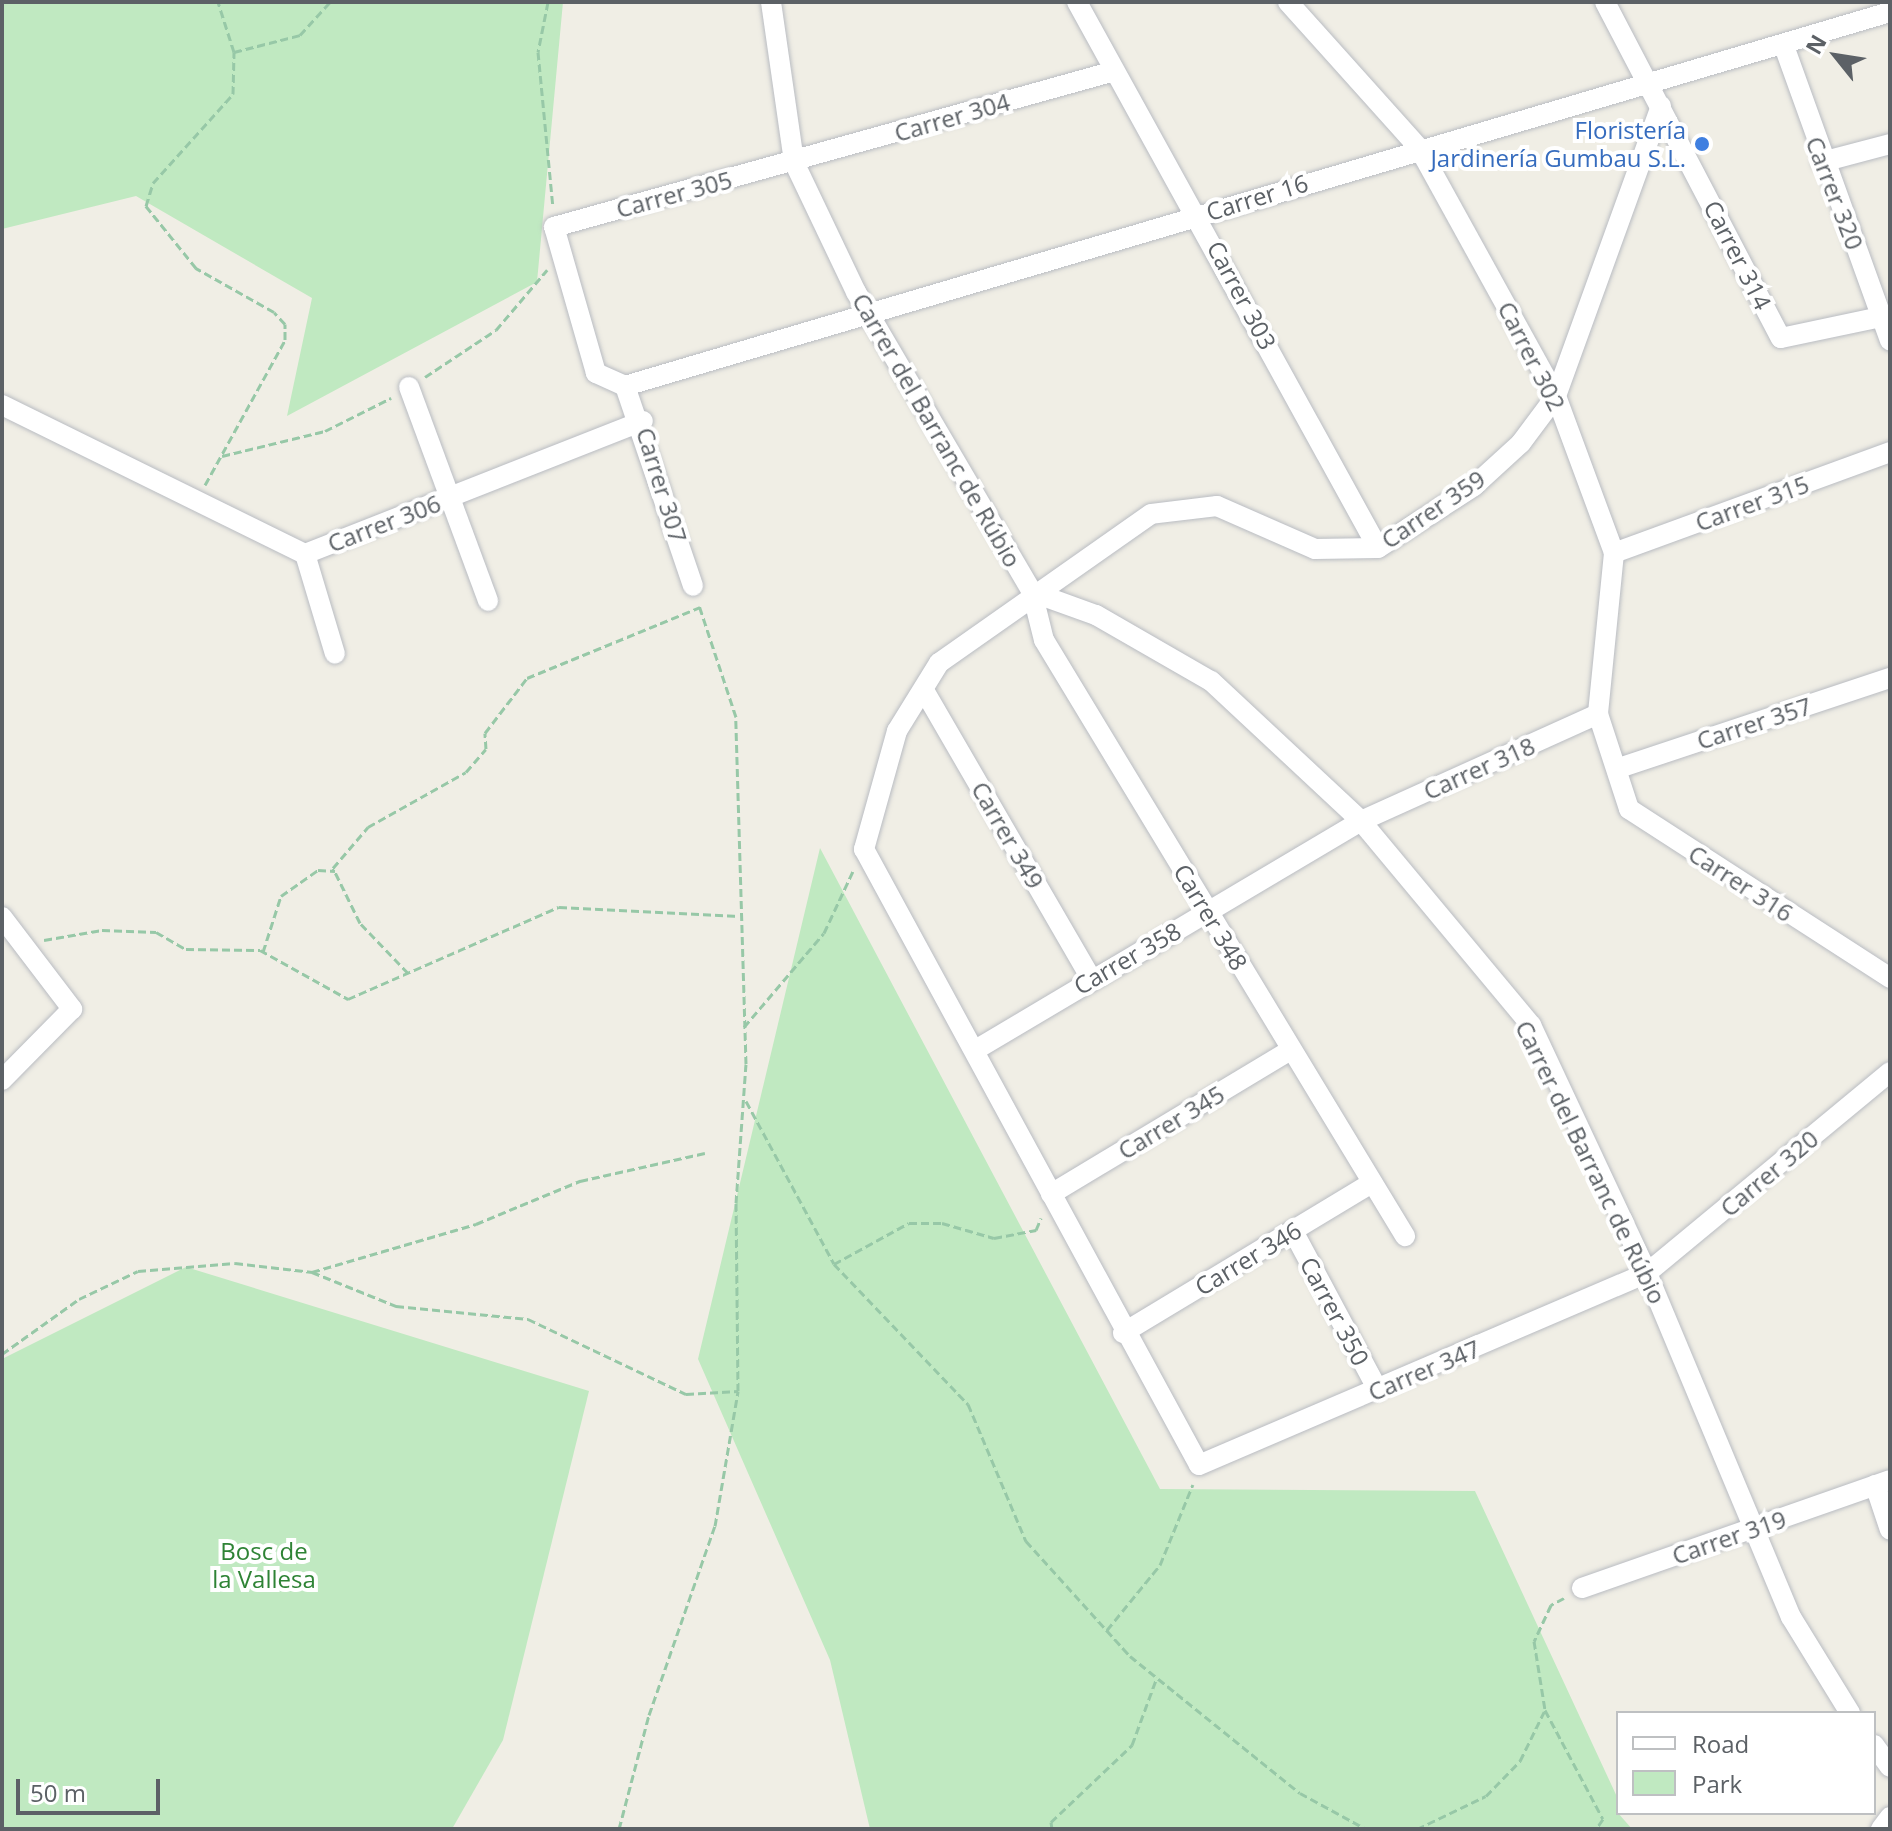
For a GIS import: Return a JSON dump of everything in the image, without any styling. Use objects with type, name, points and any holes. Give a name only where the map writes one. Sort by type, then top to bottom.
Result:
[{"type":"street","name":"Carrer del Barranc de Rúbio","points":[[771,2],[794,162],[869,317],[1032,592],[1096,615],[1211,681],[1361,821],[1531,1025],[1647,1273],[1791,1617],[1849,1711]]},
{"type":"street","name":"Carrer 303","points":[[1077,2],[1111,72],[1199,215],[1378,548]]},
{"type":"street","name":"Carrer 302","points":[[1288,2],[1419,148],[1556,396],[1614,553],[1598,714],[1619,768]]},
{"type":"street","name":"Carrer 314","points":[[1605,2],[1781,338],[1886,316]]},
{"type":"street","name":"Carrer 16","points":[[625,386],[869,317],[1419,148],[1784,46],[1890,12]]},
{"type":"street","name":"Carrer 320","points":[[1784,46],[1822,162],[1886,316],[1890,340]]},
{"type":"street","name":"Carrer 304","points":[[794,162],[1111,72]]},
{"type":"street","name":"Carrer 359","points":[[864,849],[897,731],[925,692],[939,663],[1032,592],[1151,514],[1217,506],[1315,549],[1378,548],[1474,486],[1521,443],[1556,396],[1661,106]]},
{"type":"street","points":[[1822,162],[1890,144]]},
{"type":"street","name":"Carrer 305","points":[[554,227],[794,162]]},
{"type":"street","points":[[554,227],[596,373],[625,386]]},
{"type":"street","name":"Carrer 307","points":[[625,386],[643,421],[693,586]]},
{"type":"street","points":[[409,387],[488,601]]},
{"type":"street","name":"Carrer 306","points":[[2,405],[305,554],[643,421]]},
{"type":"street","name":"Carrer 315","points":[[1614,553],[1890,452]]},
{"type":"street","points":[[305,554],[335,654]]},
{"type":"street","name":"Carrer 348","points":[[1032,592],[1044,640],[1405,1236]]},
{"type":"street","name":"Carrer 357","points":[[1619,768],[1890,678]]},
{"type":"street","name":"Carrer 349","points":[[925,692],[1091,978]]},
{"type":"street","name":"Carrer 318","points":[[1361,821],[1598,714]]},
{"type":"street","name":"Carrer 316","points":[[1619,768],[1629,809],[1890,978]]},
{"type":"street","name":"Carrer 358","points":[[977,1049],[1091,978],[1361,821]]},
{"type":"street","points":[[864,849],[977,1049],[1123,1333],[1199,1465]]},
{"type":"street","points":[[2,917],[72,1009],[2,1080]]},
{"type":"street","name":"Carrer 345","points":[[1051,1194],[1291,1050]]},
{"type":"street","name":"Carrer 320","points":[[1647,1273],[1890,1072]]},
{"type":"street","name":"Carrer 346","points":[[1123,1333],[1372,1183]]},
{"type":"street","name":"Carrer 350","points":[[1293,1231],[1378,1390]]},
{"type":"street","name":"Carrer 347","points":[[1199,1465],[1647,1273]]},
{"type":"street","name":"Carrer 319","points":[[1582,1588],[1883,1483],[1890,1530]]},
{"type":"street","points":[[1876,1748],[1890,1767]]},
{"type":"street","points":[[1881,1829],[1890,1817]]},
{"type":"path","points":[[196,500],[278,362],[285,324],[196,268],[146,206],[153,183],[233,94],[234,52],[218,2]]},
{"type":"path","points":[[234,52],[300,35],[330,2]]},
{"type":"path","points":[[548,2],[538,52],[554,227]]},
{"type":"path","points":[[222,456],[325,431],[409,387],[496,330],[550,265]]},
{"type":"path","points":[[619,1829],[649,1715],[715,1526],[738,1391],[736,1203],[745,1100],[736,717],[693,586]]},
{"type":"path","points":[[335,871],[368,827],[466,772],[486,749],[485,733],[527,678],[700,607]]},
{"type":"path","points":[[744,1027],[824,933],[864,849]]},
{"type":"path","points":[[263,952],[281,896],[318,870],[335,871]]},
{"type":"path","points":[[335,871],[360,923],[408,973]]},
{"type":"path","points":[[23,944],[102,930],[156,932],[186,949],[263,952],[348,999],[559,907],[739,916]]},
{"type":"path","points":[[745,1100],[834,1264],[968,1404],[1026,1541],[1107,1630],[1157,1677],[1300,1793],[1366,1829]]},
{"type":"path","points":[[312,1272],[476,1224],[580,1181],[705,1153]]},
{"type":"path","points":[[834,1264],[909,1223],[942,1223],[994,1238],[1036,1230],[1051,1194]]},
{"type":"path","points":[[2,1354],[79,1299],[138,1271],[235,1263],[312,1272],[396,1306],[528,1319],[686,1394],[738,1391]]},
{"type":"path","points":[[1107,1630],[1160,1565],[1199,1465]]},
{"type":"path","points":[[1582,1588],[1551,1605],[1534,1641],[1545,1710],[1603,1819],[1596,1829]]},
{"type":"path","points":[[1052,1829],[1051,1822],[1132,1745],[1157,1677]]},
{"type":"path","points":[[1417,1829],[1486,1796],[1520,1761],[1545,1710]]},
{"type":"green space","points":[[2,2],[563,2],[537,282],[287,416],[312,298],[136,196],[2,229]]},
{"type":"green space","points":[[820,848],[1160,1489],[1475,1491],[1616,1795],[1616,1815],[1620,1815],[1632,1829],[870,1829],[830,1660],[698,1359]]},
{"type":"green space","name":"Bosc de la Vallesa","points":[[186,1267],[589,1391],[503,1740],[452,1829],[2,1829],[2,1359]]},
{"type":"place","name":"Floristería Jardinería Gumbau S.L.","points":[[1702,144]]}]
